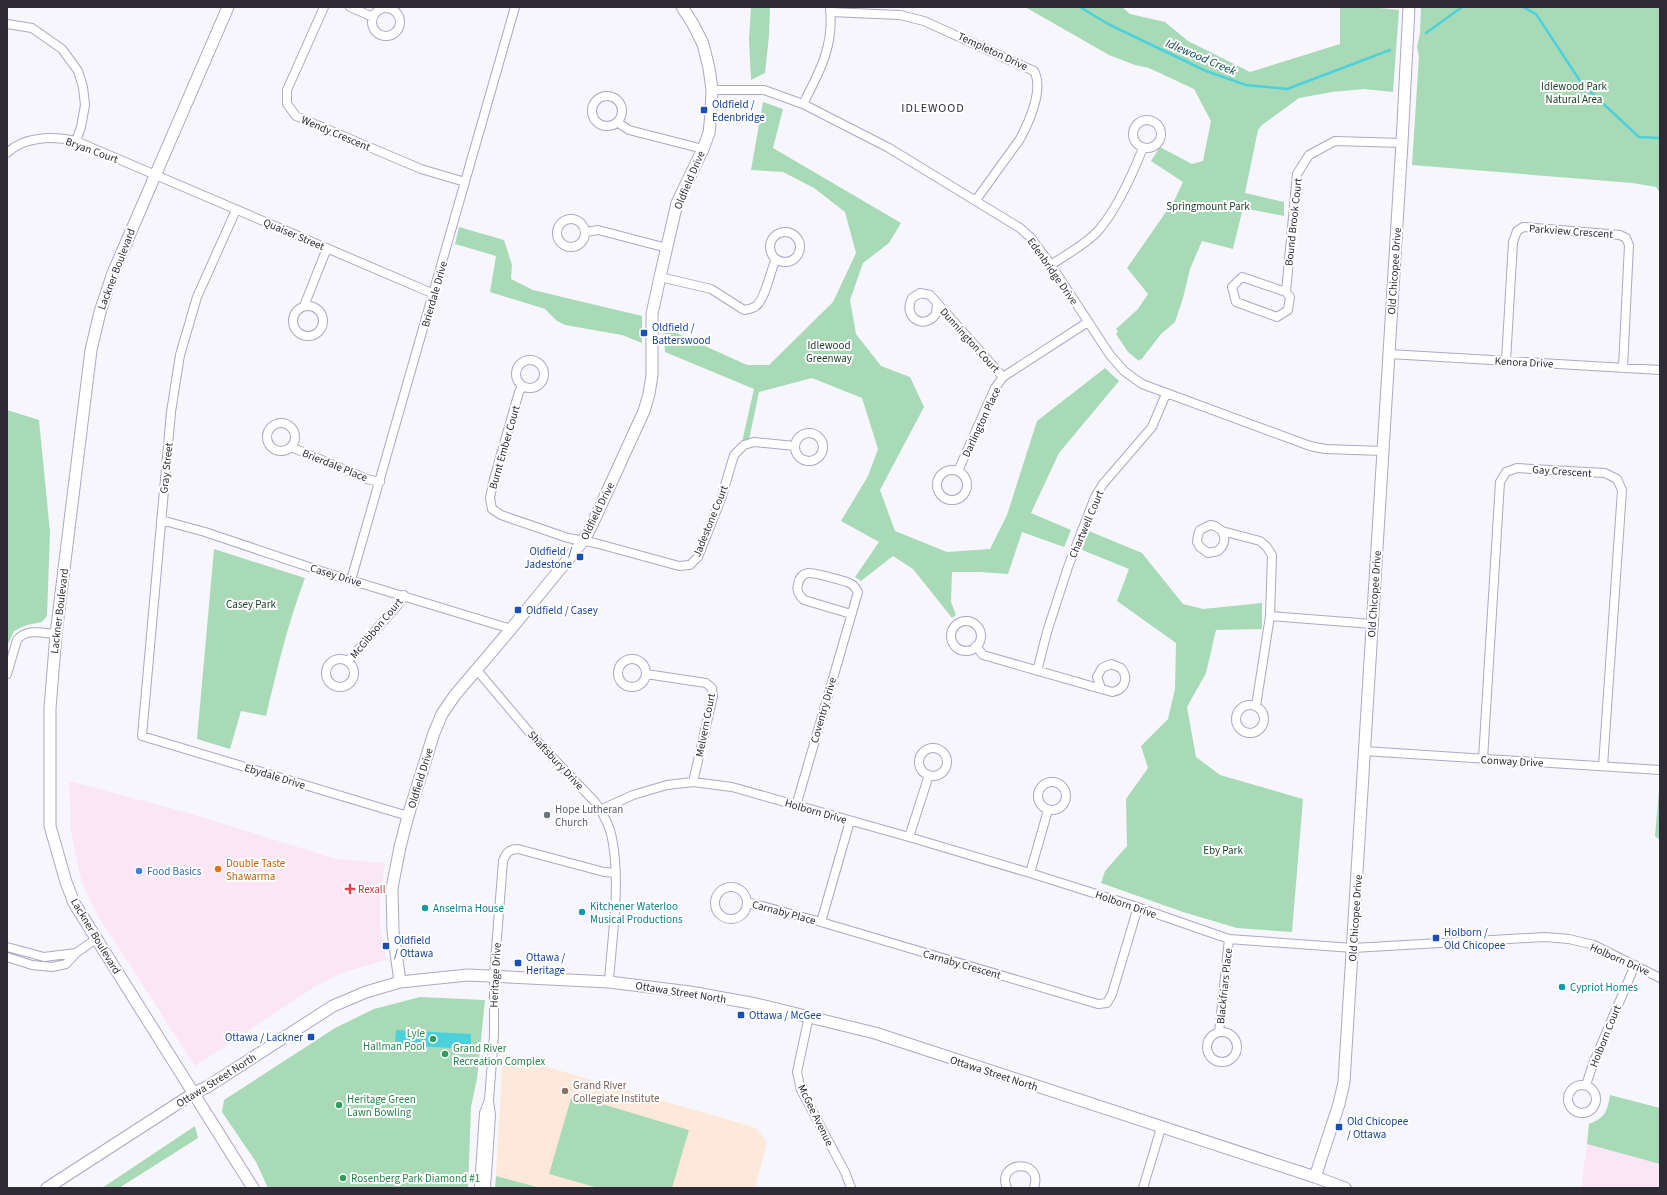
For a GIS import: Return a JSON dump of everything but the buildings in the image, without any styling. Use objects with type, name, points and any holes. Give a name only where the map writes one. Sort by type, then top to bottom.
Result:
[{"type":"main road","name":"Lackner Boulevard","points":[[228,7],[113,272],[100,312],[91,350],[56,634],[50,708],[50,826],[66,882],[74,903],[253,1188]]},
{"type":"main road","name":"Oldfield Drive","points":[[400,982],[393,931],[392,888],[408,816],[434,733],[442,714],[476,669],[583,541],[644,411],[649,394],[652,375],[652,314],[660,277],[678,203],[703,149],[709,132],[712,90],[709,68],[702,44],[693,24],[682,7]]},
{"type":"main road","name":"Old Chicopee Drive","points":[[1315,1177],[1339,1104],[1344,1082],[1402,143],[1409,7]]},
{"type":"main road","name":"Ottawa Street North","points":[[47,1188],[194,1093],[334,1006],[366,992],[400,982],[439,977],[494,975],[609,982],[690,992],[756,1004],[809,1016],[875,1033],[1345,1188]]},
{"type":"street","name":"Wendy Crescent","points":[[324,7],[287,90],[287,104],[296,116],[421,169],[465,182]]},
{"type":"street","points":[[350,7],[372,16]]},
{"type":"street","name":"Brierdale Drive","points":[[351,580],[515,7]]},
{"type":"street","points":[[803,104],[826,54],[830,35],[830,10]]},
{"type":"street","name":"Templeton Drive","points":[[830,10],[900,15],[924,21],[1034,71],[1038,83],[1031,116],[1025,130],[976,200]]},
{"type":"street","points":[[7,24],[32,28],[62,49],[78,71],[83,88],[85,105],[81,127],[76,141]]},
{"type":"street","name":"Edenbridge Drive","points":[[712,90],[764,90],[803,104],[889,148],[1020,228],[1031,238],[1051,265],[1110,355],[1124,371],[1142,384],[1310,446],[1325,449],[1383,451]]},
{"type":"street","points":[[617,122],[628,130],[703,149]]},
{"type":"street","name":"Bryan Court","points":[[7,153],[18,145],[28,141],[63,138],[76,141],[155,174]]},
{"type":"street","name":"Bound Brook Court","points":[[1286,292],[1242,276],[1232,287],[1236,302],[1277,317],[1288,310],[1290,297],[1286,292],[1297,174],[1309,155],[1335,141],[1402,143]]},
{"type":"street","points":[[1051,265],[1080,246],[1098,231],[1111,214],[1143,148]]},
{"type":"street","name":"Quaiser Street","points":[[155,174],[434,294]]},
{"type":"street","name":"Gray Street","points":[[142,736],[161,520],[172,412],[180,355],[197,297],[236,210]]},
{"type":"street","name":"Parkview Crescent","points":[[1506,361],[1513,242],[1517,231],[1523,227],[1620,235],[1626,238],[1629,245],[1623,368]]},
{"type":"street","points":[[586,232],[598,230],[667,248]]},
{"type":"street","points":[[304,306],[327,248]]},
{"type":"street","points":[[660,277],[711,290],[744,310],[751,309],[757,305],[761,299],[776,259]]},
{"type":"street","name":"Dunnington Court","points":[[937,303],[1003,377]]},
{"type":"street","name":"Darlington Place","points":[[958,471],[995,388],[1003,377],[1088,322]]},
{"type":"street","name":"Kenora Drive","points":[[1389,354],[1660,370]]},
{"type":"street","name":"Burnt Ember Court","points":[[523,386],[519,392],[494,479],[490,498],[492,509],[501,515],[568,538],[583,541]]},
{"type":"street","name":"Chartwell Court","points":[[1037,671],[1047,632],[1068,567],[1095,498],[1103,484],[1152,427],[1166,394]]},
{"type":"street","name":"Jadestone Court","points":[[583,541],[679,566],[690,565],[698,557],[721,499],[734,456],[744,445],[754,442],[795,446]]},
{"type":"street","name":"Brierdale Place","points":[[291,447],[367,479],[380,482]]},
{"type":"street","name":"Gay Crescent","points":[[1483,759],[1500,482],[1506,472],[1517,468],[1524,468],[1605,473],[1617,479],[1622,490],[1603,766]]},
{"type":"street","name":"Casey Drive","points":[[161,520],[205,532],[327,573],[404,595],[511,629]]},
{"type":"street","points":[[1222,531],[1260,541],[1266,546],[1272,555],[1270,616],[1256,706]]},
{"type":"street","name":"Coventry Drive","points":[[796,806],[858,592],[853,585],[847,582],[809,572],[802,575],[798,581],[797,588],[799,595],[804,600],[851,614]]},
{"type":"street","name":"McGibbon Court","points":[[348,661],[397,606],[404,595]]},
{"type":"street","points":[[1270,616],[1372,624]]},
{"type":"street","points":[[7,674],[17,640],[21,636],[26,633],[56,634]]},
{"type":"street","points":[[976,646],[983,655],[1101,688]]},
{"type":"street","name":"Shaftsbury Drive","points":[[476,669],[535,739],[589,795],[600,810],[612,836],[616,873],[609,982]]},
{"type":"street","name":"Melvern Court","points":[[646,674],[706,684],[712,688],[713,696],[693,782]]},
{"type":"street","name":"Ebydale Drive","points":[[142,736],[408,816]]},
{"type":"street","name":"Conway Drive","points":[[1364,751],[1660,770]]},
{"type":"street","points":[[909,837],[929,775]]},
{"type":"street","name":"Holborn Drive","points":[[600,810],[633,795],[660,787],[693,782],[732,787],[1030,873],[1138,907],[1229,940],[1353,948],[1545,937],[1569,940],[1594,946],[1660,978]]},
{"type":"street","points":[[1030,873],[1048,810]]},
{"type":"street","points":[[821,922],[850,820]]},
{"type":"street","name":"Heritage Drive","points":[[479,1188],[484,1113],[488,1100],[494,1035],[494,975],[503,861],[508,851],[518,849],[604,872],[616,873]]},
{"type":"street","name":"Carnaby Place","points":[[728,887],[734,887],[741,890],[745,894],[747,902],[746,909],[743,914],[733,919],[720,914],[715,906],[715,900],[718,894],[728,887]]},
{"type":"street","name":"Carnaby Place","points":[[747,902],[821,922]]},
{"type":"street","name":"Carnaby Crescent","points":[[821,922],[1102,1004],[1107,1003],[1112,994],[1138,907]]},
{"type":"street","points":[[7,957],[32,965],[52,967],[66,964],[76,953],[96,939]]},
{"type":"street","name":"Blackfriars Place","points":[[1219,1032],[1229,940]]},
{"type":"street","points":[[7,947],[44,957],[76,953]]},
{"type":"street","name":"Holborn Court","points":[[1586,1085],[1593,1064],[1635,965]]},
{"type":"street","name":"McGee Avenue","points":[[809,1016],[797,1072],[801,1090],[845,1172],[851,1188]]},
{"type":"street","name":"Heritage Drive","points":[[486,1188],[492,1115],[488,1100]]},
{"type":"street","points":[[1143,1188],[1161,1128]]},
{"type":"street","points":[[1007,1188],[1005,1177],[1008,1171],[1015,1166],[1020,1166],[1027,1167],[1033,1173],[1035,1179],[1034,1188]]},
{"type":"shaded area","points":[[69,781],[192,814],[336,859],[385,863],[380,894],[380,926],[386,960],[339,974],[316,986],[195,1066],[100,919],[82,883],[71,832]]},
{"type":"shaded area","name":"Grand River Collegiate Institute","points":[[503,1054],[756,1128],[767,1142],[755,1188],[541,1188],[496,1176]]},
{"type":"shaded area","points":[[1587,1144],[1660,1164],[1660,1188],[1581,1188]]},
{"type":"green space","points":[[751,7],[770,7],[765,73],[751,80],[749,39]]},
{"type":"green space","name":"Springmount Park","points":[[1025,7],[1122,7],[1130,14],[1165,22],[1188,41],[1250,72],[1340,44],[1340,8],[1370,7],[1399,10],[1393,92],[1364,89],[1332,92],[1299,98],[1262,125],[1258,130],[1245,193],[1284,202],[1284,216],[1243,208],[1233,249],[1202,241],[1190,269],[1175,322],[1161,334],[1139,361],[1128,352],[1116,334],[1118,331],[1116,329],[1138,309],[1148,294],[1127,268],[1175,199],[1183,182],[1151,161],[1160,147],[1192,164],[1203,161],[1211,121],[1194,89],[1149,68],[1135,65],[1109,55]]},
{"type":"green space","name":"Idlewood Park Natural Area","points":[[1421,7],[1660,7],[1660,193],[1656,187],[1632,183],[1412,165],[1419,56],[1417,47],[1420,33]]},
{"type":"green space","name":"Idlewood Greenway","points":[[763,102],[783,109],[773,148],[901,223],[889,243],[863,263],[850,300],[856,334],[881,366],[910,377],[924,407],[880,490],[895,531],[947,552],[990,549],[1007,515],[1037,421],[1105,368],[1119,381],[1059,453],[1031,513],[1071,530],[1064,547],[1022,532],[1008,574],[952,572],[951,602],[956,615],[952,618],[913,569],[893,556],[861,581],[855,577],[879,542],[841,521],[868,476],[878,449],[862,398],[812,378],[759,392],[749,440],[742,442],[754,389],[665,352],[663,327],[747,365],[769,365],[833,302],[856,253],[845,212],[814,188],[783,172],[751,170]]},
{"type":"green space","points":[[459,227],[504,240],[512,265],[511,279],[533,290],[642,316],[642,343],[622,335],[565,325],[557,321],[545,309],[490,292],[496,256],[455,244]]},
{"type":"green space","points":[[7,410],[39,420],[50,532],[47,616],[42,622],[27,625],[14,631],[7,646]]},
{"type":"green space","name":"Eby Park","points":[[1089,531],[1142,553],[1183,604],[1203,609],[1262,603],[1262,629],[1216,630],[1206,673],[1187,707],[1196,757],[1220,775],[1303,799],[1292,932],[1237,928],[1183,912],[1101,883],[1105,871],[1127,846],[1126,799],[1148,768],[1141,746],[1168,719],[1175,689],[1176,643],[1117,601],[1129,569],[1082,550]]},
{"type":"green space","name":"Casey Park","points":[[214,549],[305,578],[288,629],[266,716],[241,711],[230,749],[197,739]]},
{"type":"green space","points":[[1660,780],[1660,840],[1655,836]]},
{"type":"green space","points":[[420,997],[485,1000],[477,1079],[471,1107],[468,1188],[268,1188],[256,1162],[222,1112],[224,1100],[335,1028],[374,1009]]},
{"type":"green space","points":[[572,1095],[689,1130],[672,1188],[598,1188],[549,1174]]},
{"type":"green space","points":[[1610,1095],[1660,1108],[1660,1164],[1587,1144],[1589,1124],[1599,1119],[1605,1113]]},
{"type":"green space","points":[[195,1126],[198,1138],[119,1188],[102,1188]]},
{"type":"green space","points":[[496,1176],[541,1188],[495,1188]]},
{"type":"water","name":"Lyle Hallman Pool","points":[[396,1030],[471,1034],[471,1049],[395,1045]]},
{"type":"waterway","name":"Idlewood Creek","points":[[1080,7],[1108,24],[1206,71],[1246,85],[1287,89],[1390,50]]},
{"type":"waterway","name":"Idlewood Creek","points":[[1426,33],[1462,7]]},
{"type":"waterway","name":"Idlewood Creek","points":[[1523,7],[1536,14],[1582,84],[1639,137],[1660,138]]},
{"type":"place","name":"Oldfield / Edenbridge","points":[[704,110]]},
{"type":"place","name":"Oldfield / Batterswood","points":[[644,333]]},
{"type":"place","name":"Oldfield / Jadestone","points":[[580,557]]},
{"type":"place","name":"Oldfield / Casey","points":[[518,610]]},
{"type":"place","name":"Hope Lutheran Church","points":[[547,815]]},
{"type":"place","name":"Double Taste Shawarma","points":[[218,869]]},
{"type":"place","name":"Food Basics","points":[[139,871]]},
{"type":"place","name":"Rexall","points":[[350,889]]},
{"type":"place","name":"Anselma House","points":[[425,908]]},
{"type":"place","name":"Kitchener Waterloo Musical Productions","points":[[582,912]]},
{"type":"place","name":"Holborn / Old Chicopee","points":[[1436,938]]},
{"type":"place","name":"Oldfield / Ottawa","points":[[386,946]]},
{"type":"place","name":"Ottawa / Heritage","points":[[518,963]]},
{"type":"place","name":"Cypriot Homes","points":[[1562,987]]},
{"type":"place","name":"Ottawa / McGee","points":[[741,1015]]},
{"type":"place","name":"Ottawa / Lackner","points":[[311,1037]]},
{"type":"place","name":"Lyle Hallman Pool","points":[[433,1039]]},
{"type":"place","name":"Grand River Recreation Complex","points":[[445,1054]]},
{"type":"place","name":"Grand River Collegiate Institute","points":[[565,1091]]},
{"type":"place","name":"Heritage Green Lawn Bowling","points":[[339,1105]]},
{"type":"place","name":"Old Chicopee / Ottawa","points":[[1339,1127]]},
{"type":"place","name":"Rosenberg Park Diamond #1","points":[[343,1178]]},
{"type":"district","name":"IDLEWOOD","points":[[933,108]]}]
